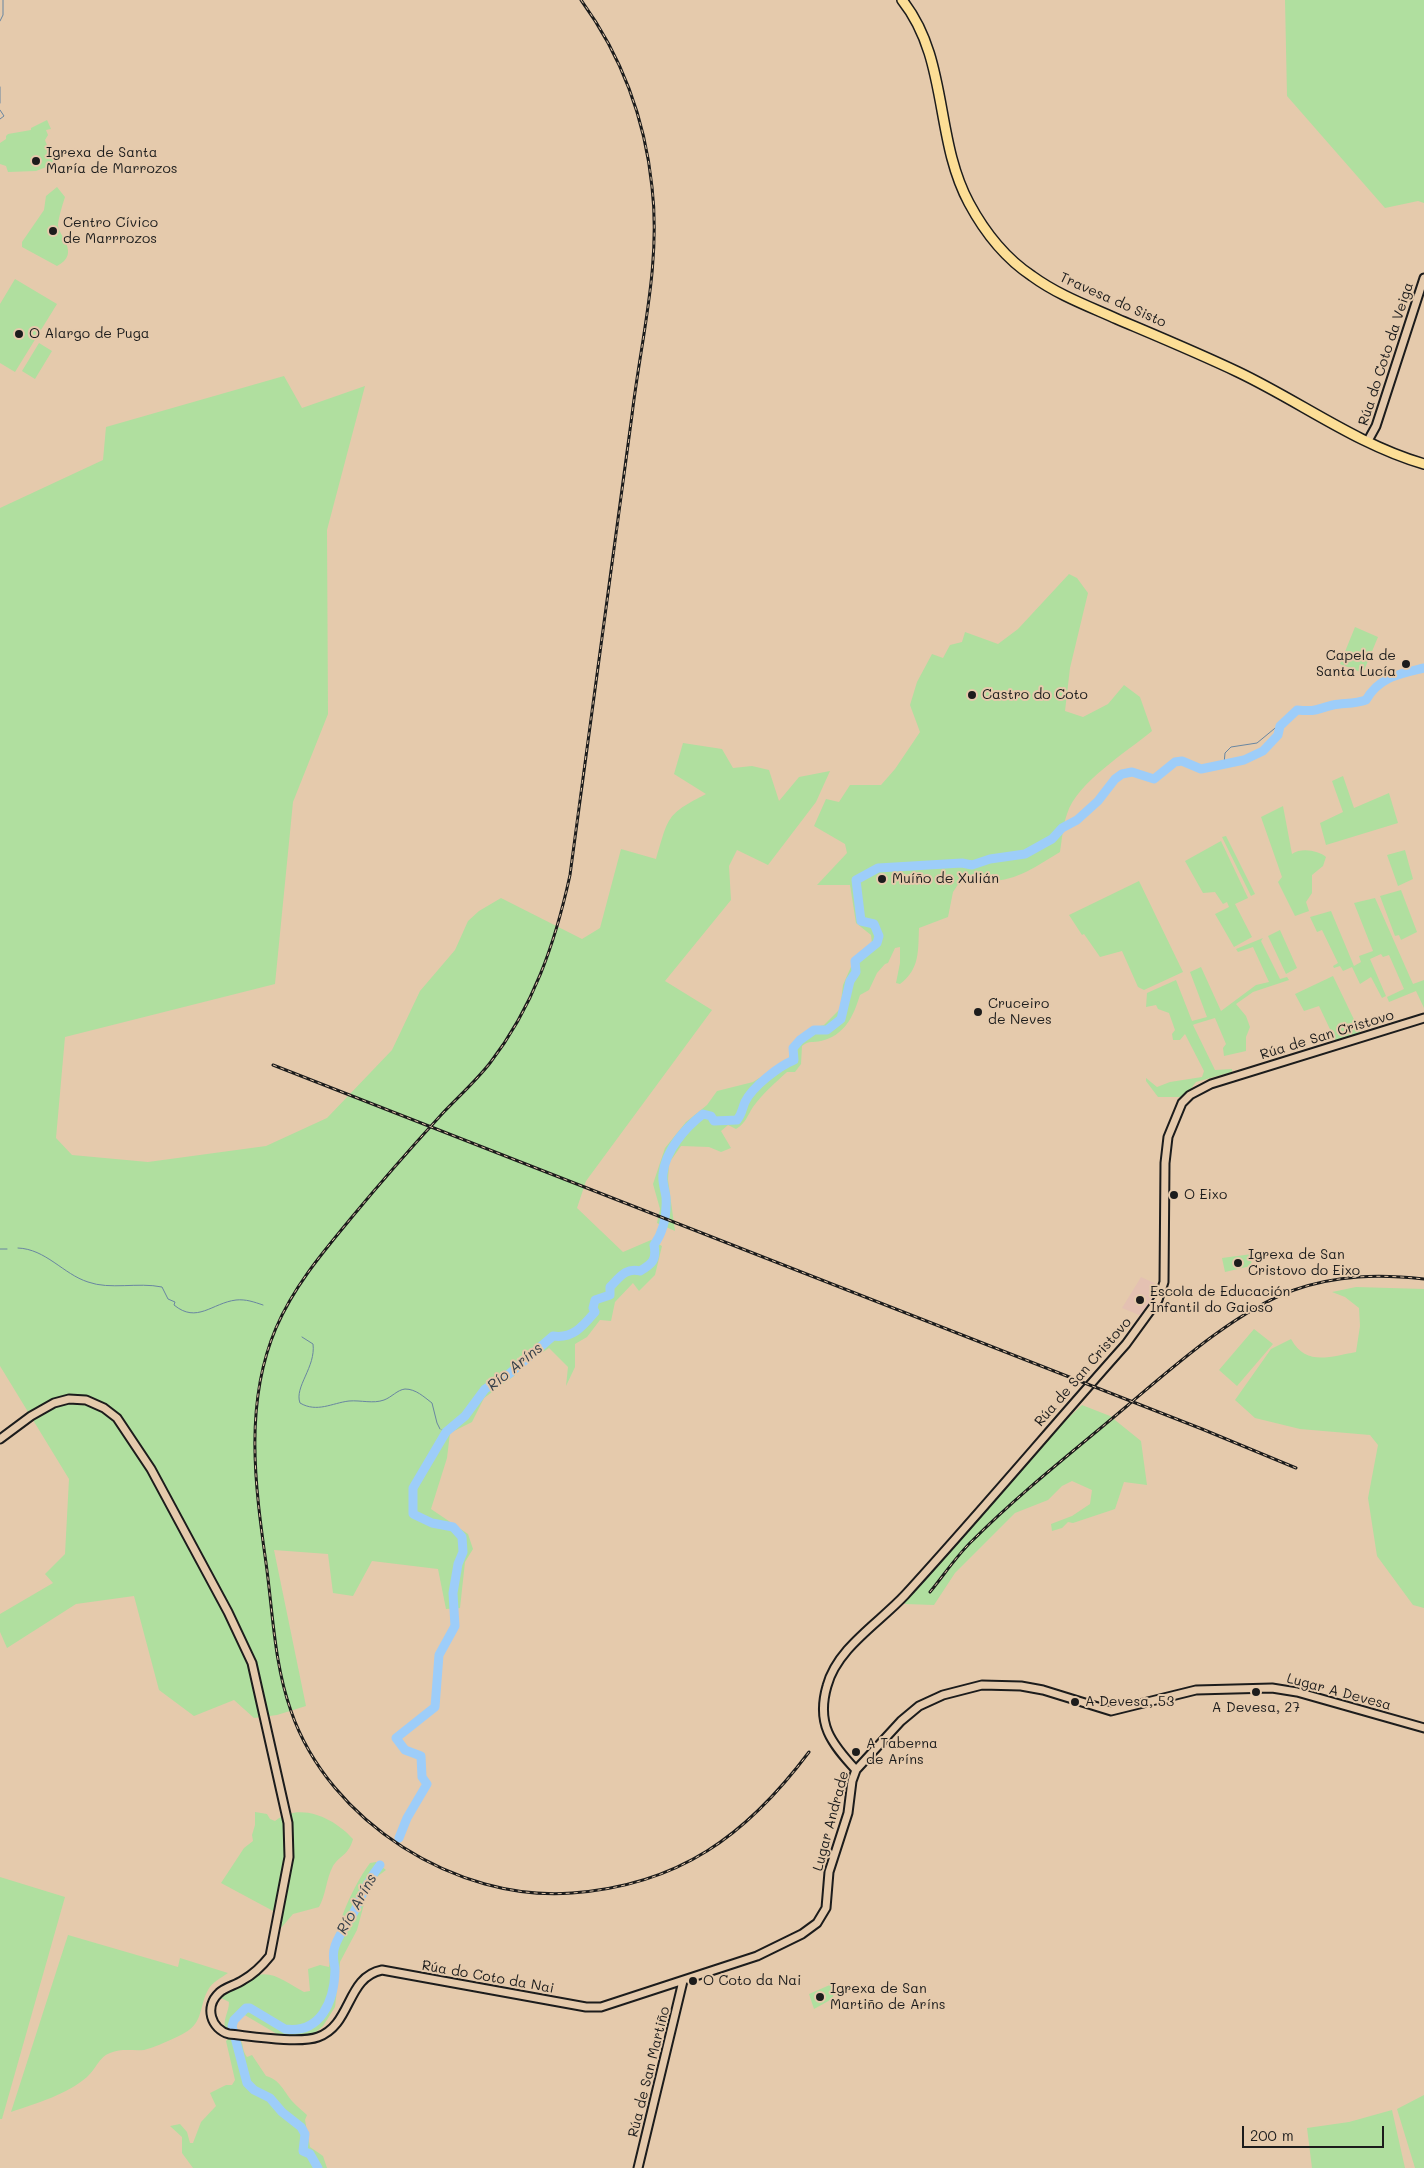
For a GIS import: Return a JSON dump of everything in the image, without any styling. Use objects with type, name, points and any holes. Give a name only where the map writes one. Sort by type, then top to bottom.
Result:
[{"type":"highway","name":"Travesa do Sisto","points":[[902,0],[918,24],[930,49],[955,173],[976,215],[1001,249],[1030,275],[1064,296],[1206,356],[1277,392],[1368,443],[1424,464]]},
{"type":"highway","name":"Travesa do Sisto","points":[[1277,392],[1296,398],[1370,437],[1424,460]]},
{"type":"street","name":"Rúa do Coto da Veiga","points":[[1370,437],[1376,426],[1424,278]]},
{"type":"street","name":"Rúa de San Cristovo","points":[[856,1770],[829,1734],[823,1718],[822,1708],[831,1674],[854,1644],[904,1596],[1126,1344],[1158,1300],[1164,1282],[1165,1163],[1168,1137],[1182,1103],[1190,1095],[1211,1084],[1424,1018]]},
{"type":"street","name":"Rúa do Coto da Nai","points":[[0,1439],[31,1416],[54,1403],[69,1399],[92,1403],[104,1408],[117,1418],[151,1469],[186,1532],[252,1663],[288,1823],[290,1857],[270,1956],[259,1969],[219,1993],[214,2000],[211,2018],[214,2025],[225,2033],[304,2040],[318,2037],[331,2030],[340,2021],[359,1984],[365,1977],[382,1970],[586,2007],[601,2007],[683,1981],[775,1948]]},
{"type":"street","name":"Lugar A Devesa","points":[[925,1703],[943,1695],[976,1685],[1009,1685],[1043,1690],[1111,1711],[1196,1690],[1272,1688],[1297,1692],[1424,1728]]},
{"type":"street","name":"Lugar Andrade","points":[[775,1948],[808,1930],[817,1923],[824,1912],[829,1872],[848,1813],[852,1781],[856,1770],[889,1732],[925,1703]]},
{"type":"street","name":"Rúa de San Martiño","points":[[638,2168],[683,1981]]},
{"type":"shaded area","name":"Escola de Educación Infantil do Gaioso","points":[[1141,1277],[1161,1286],[1144,1317],[1122,1308]]},
{"type":"green space","points":[[1285,0],[1424,0],[1424,203],[1418,201],[1385,208],[1287,96]]},
{"type":"green space","points":[[47,120],[51,129],[46,130],[48,135],[45,140],[54,164],[36,171],[8,172],[6,166],[0,164],[0,143],[6,139],[8,134],[31,130],[31,128]]},
{"type":"green space","points":[[57,187],[65,197],[58,224],[68,250],[68,256],[57,266],[22,247],[22,242],[44,210],[46,196]]},
{"type":"green space","name":"O Alargo de Puga","points":[[15,279],[57,304],[15,372],[0,363],[0,304]]},
{"type":"green space","points":[[39,343],[52,351],[35,379],[22,371]]},
{"type":"green space","points":[[284,376],[302,408],[365,386],[327,530],[328,714],[293,802],[275,984],[65,1037],[56,1138],[72,1155],[148,1162],[266,1146],[327,1118],[392,1050],[420,991],[455,950],[468,921],[479,911],[501,898],[582,939],[600,928],[621,849],[656,859],[670,819],[683,807],[706,794],[674,774],[683,743],[722,749],[733,768],[752,766],[769,770],[779,801],[799,777],[830,771],[816,802],[768,865],[737,850],[729,866],[731,900],[665,981],[712,1010],[586,1181],[577,1208],[623,1252],[651,1240],[662,1246],[655,1275],[639,1291],[633,1283],[615,1302],[611,1321],[600,1320],[587,1337],[575,1344],[575,1367],[566,1386],[568,1367],[549,1348],[528,1362],[514,1376],[484,1398],[472,1422],[450,1433],[447,1458],[431,1509],[468,1534],[473,1549],[465,1562],[460,1608],[446,1609],[438,1569],[372,1561],[353,1596],[333,1593],[328,1554],[274,1550],[306,1706],[277,1715],[254,1718],[234,1700],[194,1716],[159,1690],[134,1596],[76,1604],[7,1648],[0,1632],[0,1614],[53,1583],[45,1574],[65,1554],[69,1479],[0,1366],[0,508],[103,460],[106,427]]},
{"type":"green space","points":[[1069,574],[1077,578],[1088,593],[1070,668],[1065,711],[1083,717],[1108,704],[1124,685],[1140,697],[1152,731],[1104,768],[1081,790],[1072,802],[1067,814],[1060,852],[1035,867],[1009,878],[984,881],[963,877],[953,892],[948,917],[919,928],[917,959],[907,978],[900,984],[896,983],[900,963],[900,947],[895,948],[888,963],[877,973],[869,990],[860,995],[851,1018],[842,1030],[821,1041],[804,1044],[802,1046],[801,1064],[795,1072],[787,1072],[769,1088],[739,1127],[736,1129],[728,1125],[721,1131],[731,1148],[721,1152],[709,1147],[681,1146],[669,1163],[668,1180],[675,1231],[657,1223],[660,1209],[653,1184],[665,1148],[686,1122],[707,1105],[717,1091],[753,1082],[789,1059],[789,1047],[811,1028],[824,1025],[840,1009],[843,985],[854,960],[872,944],[871,935],[856,923],[850,885],[817,885],[847,853],[845,844],[814,826],[826,799],[839,802],[850,785],[881,785],[895,769],[920,732],[910,705],[917,682],[932,654],[943,658],[950,645],[962,642],[965,632],[998,644],[1018,629]]},
{"type":"green space","points":[[1355,627],[1378,637],[1363,673],[1340,664]]},
{"type":"green space","points":[[1343,776],[1354,808],[1389,793],[1398,823],[1326,845],[1320,823],[1343,812],[1332,781]]},
{"type":"green space","points":[[1283,806],[1292,854],[1310,851],[1326,857],[1323,866],[1312,875],[1312,893],[1306,902],[1309,911],[1295,916],[1278,882],[1282,877],[1261,817]]},
{"type":"green space","points":[[1226,836],[1255,894],[1251,896],[1222,837]]},
{"type":"green space","points":[[1221,841],[1248,898],[1235,904],[1252,937],[1234,947],[1215,914],[1229,907],[1227,902],[1223,904],[1215,892],[1203,893],[1185,861]]},
{"type":"green space","points":[[1405,850],[1413,879],[1398,886],[1387,855]]},
{"type":"green space","points":[[1139,881],[1183,972],[1144,990],[1138,987],[1122,951],[1100,957],[1069,915]]},
{"type":"green space","points":[[1401,890],[1417,932],[1401,940],[1399,935],[1395,936],[1380,896]]},
{"type":"green space","points":[[1375,898],[1413,984],[1424,980],[1424,1008],[1416,991],[1389,1002],[1387,997],[1404,989],[1389,955],[1383,957],[1381,954],[1370,959],[1386,996],[1382,998],[1371,977],[1360,984],[1352,967],[1343,971],[1340,966],[1334,968],[1333,966],[1338,963],[1322,930],[1317,932],[1310,917],[1331,911],[1354,966],[1361,962],[1359,956],[1373,951],[1354,903]]},
{"type":"green space","points":[[1280,930],[1297,968],[1286,974],[1268,936]]},
{"type":"green space","points":[[1263,938],[1261,941],[1280,979],[1287,977],[1289,980],[1253,992],[1236,1004],[1246,1016],[1250,1027],[1246,1037],[1246,1051],[1224,1056],[1223,1048],[1226,1044],[1215,1018],[1193,1025],[1215,1070],[1232,1069],[1232,1072],[1196,1082],[1187,1094],[1180,1097],[1158,1097],[1146,1081],[1146,1078],[1157,1087],[1170,1082],[1202,1077],[1204,1071],[1185,1034],[1180,1040],[1173,1040],[1172,1034],[1175,1030],[1169,1013],[1158,1009],[1156,1005],[1146,1007],[1147,993],[1176,980],[1192,1021],[1207,1017],[1190,972],[1201,967],[1221,1011],[1256,985],[1269,982],[1253,947],[1238,952],[1236,949]]},
{"type":"green space","points":[[1333,976],[1361,1034],[1336,1042],[1319,1006],[1304,1011],[1295,994]]},
{"type":"green space","points":[[1252,1254],[1251,1266],[1225,1272],[1222,1258]]},
{"type":"green space","points":[[1356,1287],[1424,1289],[1424,1608],[1413,1605],[1377,1556],[1368,1498],[1378,1445],[1370,1435],[1300,1429],[1255,1418],[1235,1400],[1271,1349],[1291,1339],[1297,1348],[1304,1353],[1319,1358],[1356,1352],[1360,1326],[1359,1308],[1345,1297],[1332,1292]]},
{"type":"green space","points":[[1254,1329],[1273,1344],[1237,1386],[1219,1370]]},
{"type":"green space","points":[[1082,1405],[1110,1416],[1141,1441],[1147,1485],[1124,1482],[1115,1509],[1073,1523],[1068,1522],[1062,1528],[1052,1531],[1051,1524],[1072,1516],[1090,1504],[1092,1490],[1072,1481],[1062,1486],[1048,1500],[1015,1513],[955,1573],[934,1605],[905,1604],[904,1601],[1047,1438]]},
{"type":"green space","points":[[255,1812],[267,1814],[270,1819],[275,1821],[285,1815],[296,1813],[317,1815],[337,1825],[353,1839],[349,1849],[333,1866],[319,1907],[293,1914],[281,1928],[275,1922],[275,1912],[221,1883],[244,1848],[253,1841]]},
{"type":"green space","points":[[376,1862],[386,1870],[370,1882],[357,1930],[340,1962],[335,2007],[323,2026],[316,2032],[303,2036],[277,2034],[243,2014],[236,2025],[237,2030],[225,2029],[229,2002],[221,1998],[222,1994],[253,1977],[266,1974],[286,1981],[304,1992],[310,1991],[308,1969],[320,1965],[329,1967],[338,1927],[349,1899],[370,1863]]},
{"type":"green space","points":[[0,1877],[65,1897],[2,2119],[0,2119]]},
{"type":"green space","points":[[68,1935],[178,1967],[180,1958],[228,1973],[210,1987],[205,1995],[197,2022],[189,2030],[167,2042],[144,2050],[114,2051],[103,2057],[87,2077],[70,2089],[11,2112]]},
{"type":"green space","points":[[832,1984],[835,1991],[832,1999],[814,2009],[809,1994]]},
{"type":"green space","points":[[230,2037],[241,2041],[247,2057],[252,2055],[266,2076],[278,2083],[294,2103],[307,2115],[305,2120],[310,2147],[323,2156],[327,2168],[193,2168],[182,2153],[182,2137],[170,2126],[180,2124],[187,2132],[190,2143],[193,2143],[201,2122],[216,2106],[210,2093],[226,2085],[232,2085],[235,2080],[226,2041]]},
{"type":"green space","points":[[1424,2095],[1424,2168],[1415,2168],[1397,2109]]},
{"type":"green space","points":[[1392,2110],[1405,2168],[1312,2168],[1307,2128],[1349,2122]]},
{"type":"waterway","points":[[0,21],[3,15],[3,0]]},
{"type":"waterway","points":[[0,87],[0,103]]},
{"type":"waterway","points":[[0,110],[4,116],[0,119]]},
{"type":"waterway","name":"Río Aríns","points":[[399,1838],[407,1818],[427,1784],[422,1777],[421,1756],[405,1750],[396,1738],[435,1707],[439,1655],[455,1626],[453,1593],[458,1564],[463,1552],[462,1537],[453,1527],[432,1523],[413,1514],[413,1488],[446,1432],[465,1416],[485,1389],[509,1374],[553,1336],[566,1335],[577,1330],[595,1312],[593,1308],[595,1300],[610,1295],[610,1287],[620,1277],[627,1272],[640,1271],[653,1261],[655,1254],[654,1245],[660,1234],[666,1210],[663,1183],[665,1165],[672,1149],[689,1126],[703,1114],[711,1116],[714,1121],[737,1120],[745,1102],[754,1090],[774,1072],[794,1060],[793,1048],[800,1040],[814,1030],[827,1030],[841,1019],[850,981],[856,972],[855,961],[877,943],[879,936],[874,924],[861,921],[856,880],[878,868],[962,863],[972,865],[990,859],[1025,854],[1052,839],[1062,828],[1077,820],[1098,801],[1115,779],[1122,774],[1132,772],[1154,779],[1175,762],[1182,761],[1201,769],[1244,760],[1263,751],[1278,735],[1280,726],[1297,710],[1313,710],[1366,700],[1371,692],[1383,681],[1424,668]]},
{"type":"waterway","points":[[1224,764],[1225,753],[1231,747],[1257,743],[1297,710]]},
{"type":"waterway","points":[[18,1248],[28,1249],[46,1257],[88,1282],[115,1286],[143,1285],[162,1287],[168,1299],[175,1302],[174,1305],[190,1313],[205,1311],[236,1300],[247,1300],[263,1305]]},
{"type":"waterway","points":[[0,1249],[7,1249]]},
{"type":"waterway","points":[[302,1337],[313,1344],[313,1352],[300,1390],[300,1403],[306,1406],[318,1407],[349,1401],[376,1402],[387,1399],[402,1390],[409,1389],[432,1403],[440,1429]]},
{"type":"waterway","name":"Río Aríns","points":[[442,1430],[446,1432]]},
{"type":"waterway","name":"Río Aríns","points":[[318,2168],[310,2154],[303,2151],[305,2134],[301,2127],[282,2112],[270,2098],[254,2090],[247,2083],[232,2026],[234,2020],[246,2008],[250,2008],[285,2029],[297,2029],[308,2026],[316,2021],[323,2013],[332,1993],[335,1971],[333,1953],[337,1942],[380,1865]]},
{"type":"railway","points":[[581,0],[608,43],[619,65],[637,112],[649,162],[654,216],[654,244],[649,301],[570,875],[557,926],[540,974],[519,1020],[505,1042],[484,1070],[407,1153],[330,1243],[291,1298],[276,1328],[266,1356],[259,1385],[255,1444],[258,1504],[275,1638],[281,1675],[291,1711],[309,1751],[335,1788],[366,1820],[403,1847],[443,1869],[485,1884],[528,1892],[572,1893],[610,1888],[645,1879],[677,1867],[707,1851],[735,1831],[785,1782],[809,1752]]},
{"type":"railway","points":[[273,1065],[1202,1429],[1296,1468]]},
{"type":"railway","points":[[930,1592],[967,1546],[1029,1488],[1185,1357],[1250,1311],[1294,1290],[1326,1281],[1374,1276],[1424,1279]]},
{"type":"place","name":"Igrexa de Santa María de Marrozos","points":[[36,161]]},
{"type":"place","name":"Centro Cívico de Marrrozos","points":[[53,231]]},
{"type":"place","name":"O Alargo de Puga","points":[[19,334]]},
{"type":"place","name":"Capela de Santa Lucía","points":[[1406,664]]},
{"type":"place","name":"Castro do Coto","points":[[972,695]]},
{"type":"place","name":"Muíño de Xulián","points":[[882,879]]},
{"type":"place","name":"Cruceiro de Neves","points":[[978,1012]]},
{"type":"place","name":"O Eixo","points":[[1174,1195]]},
{"type":"place","name":"Igrexa de San Cristovo do Eixo","points":[[1238,1263]]},
{"type":"place","name":"Escola de Educación Infantil do Gaioso","points":[[1140,1300]]},
{"type":"place","name":"A Devesa, 27","points":[[1256,1692]]},
{"type":"place","name":"A Devesa, 53","points":[[1075,1702]]},
{"type":"place","name":"A Taberna de Aríns","points":[[856,1752]]},
{"type":"place","name":"O Coto da Nai","points":[[693,1981]]},
{"type":"place","name":"Igrexa de San Martiño de Aríns","points":[[820,1997]]}]
